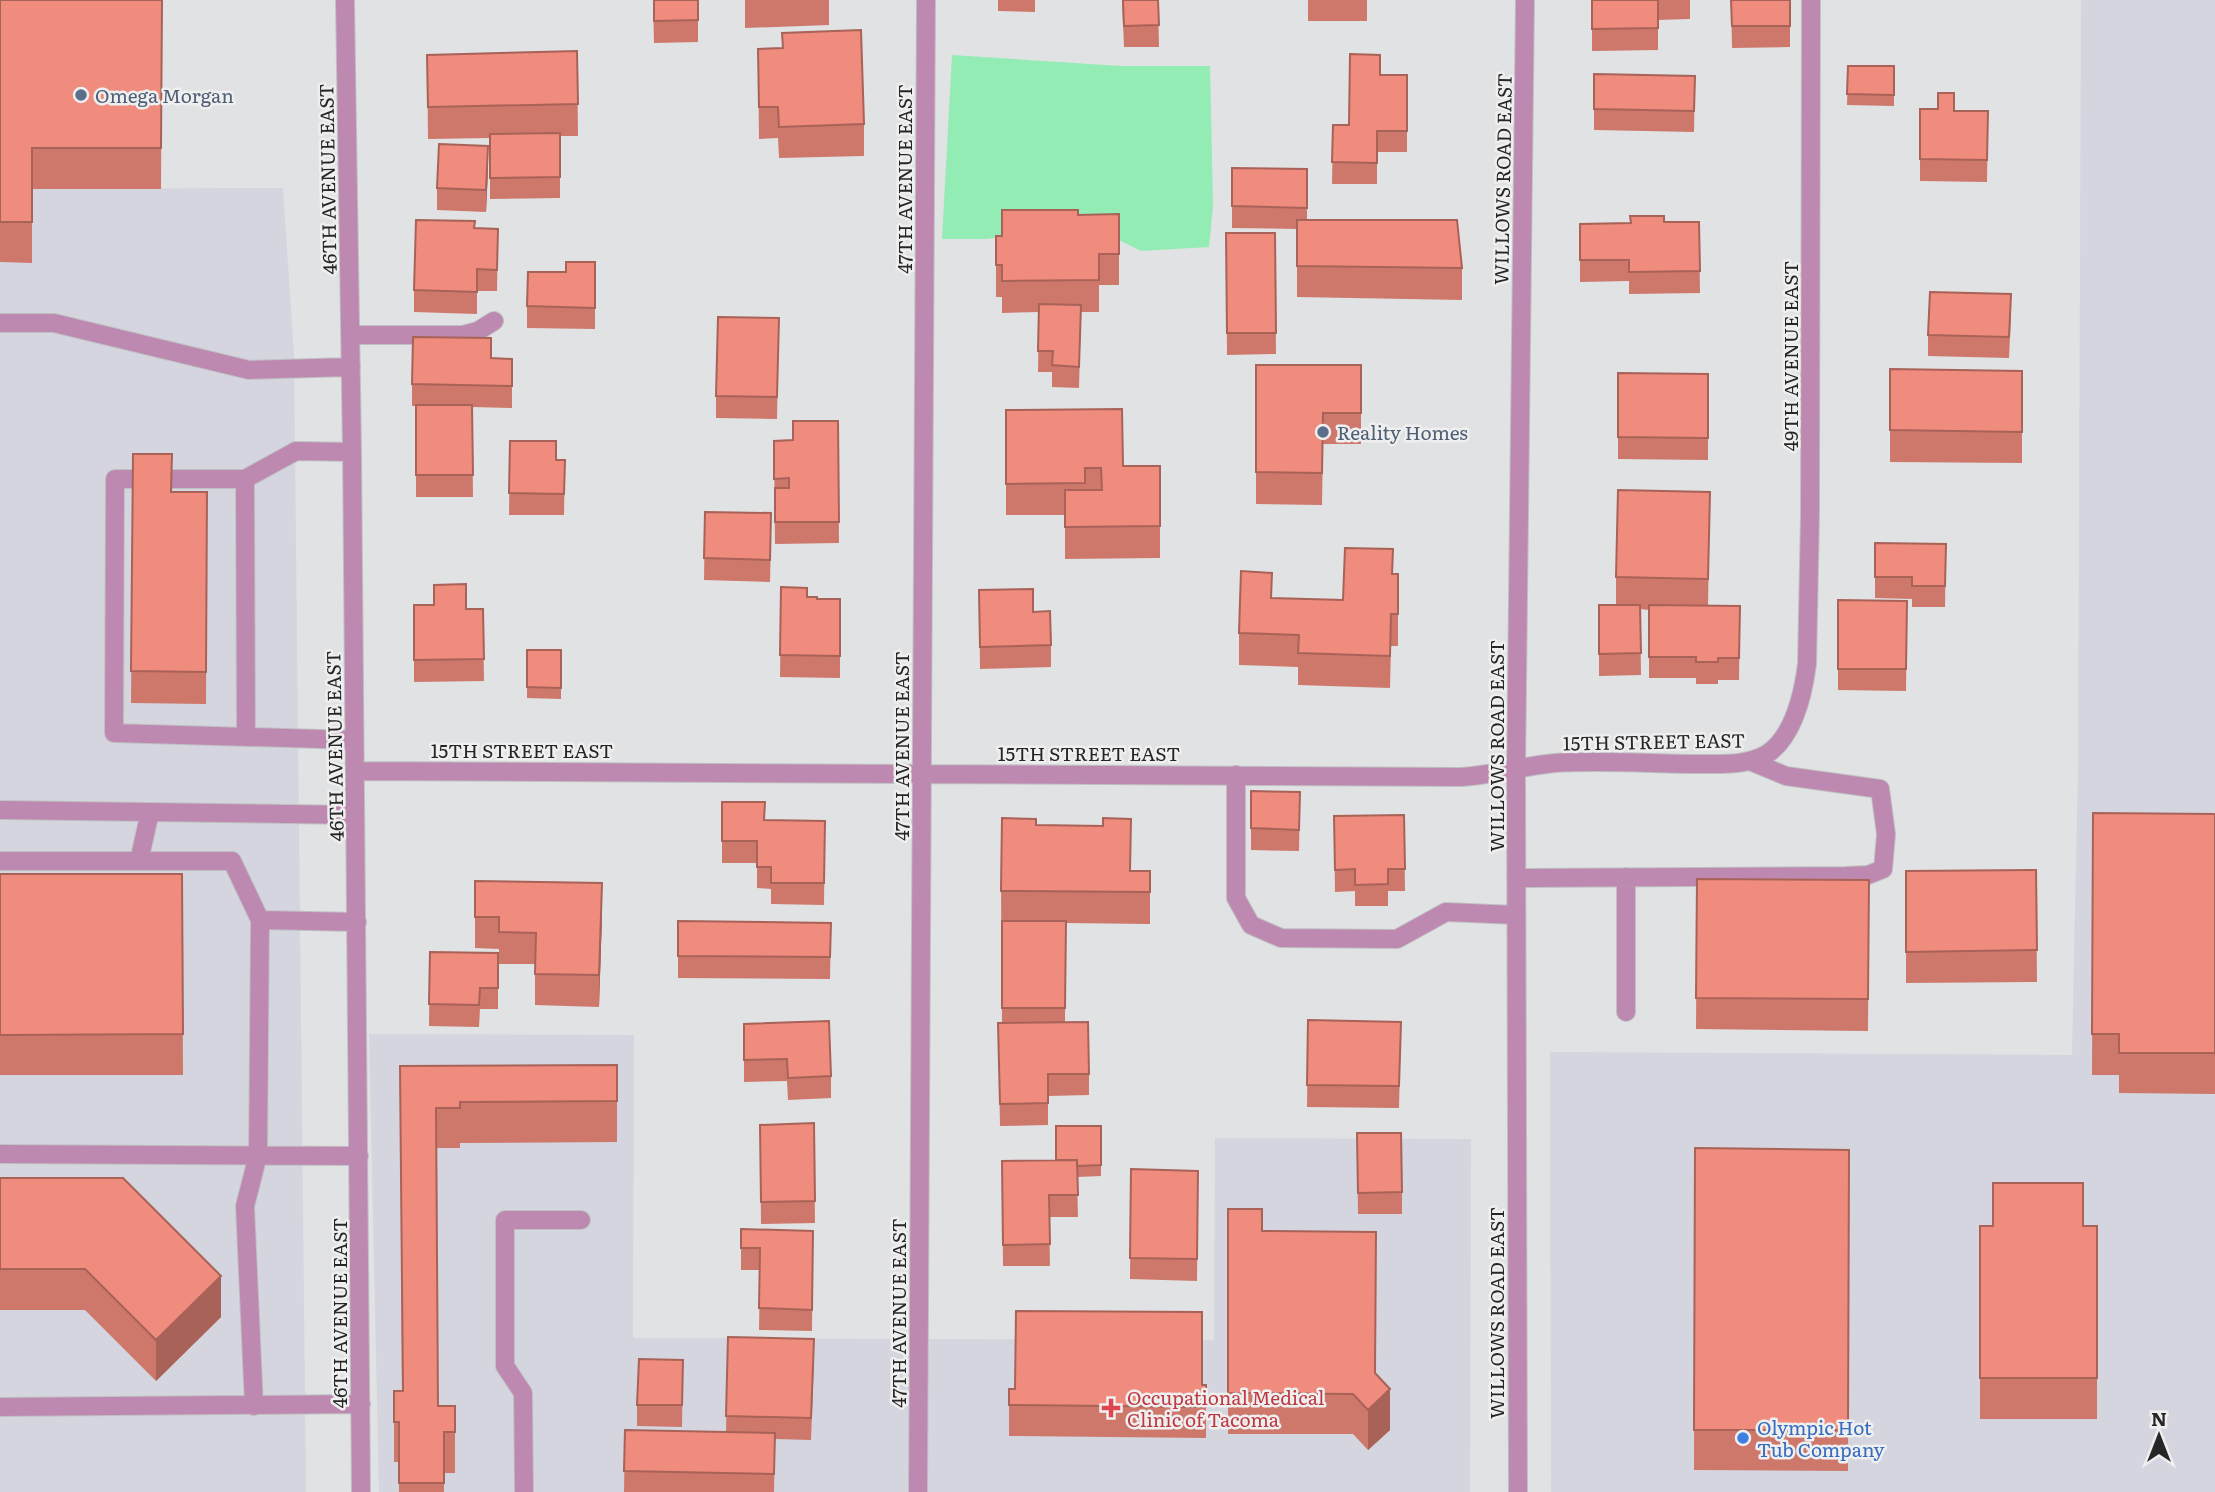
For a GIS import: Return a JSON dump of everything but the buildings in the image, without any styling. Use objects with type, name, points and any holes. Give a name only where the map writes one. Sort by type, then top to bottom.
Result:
[{"type":"street","name":"46TH AVENUE EAST","points":[[345,0],[351,335],[361,1492]]},
{"type":"street","name":"47TH AVENUE EAST","points":[[918,1492],[926,0]]},
{"type":"street","name":"WILLOWS ROAD EAST","points":[[1518,1492],[1516,770],[1525,0]]},
{"type":"street","name":"49TH AVENUE EAST","points":[[1796,711],[1807,664],[1809,599],[1811,0]]},
{"type":"street","points":[[351,335],[463,335],[478,331],[494,321]]},
{"type":"street","points":[[0,323],[54,323],[249,370],[351,367]]},
{"type":"street","points":[[352,452],[296,451],[245,479],[116,478],[114,733],[354,740]]},
{"type":"street","points":[[245,479],[246,737]]},
{"type":"street","name":"15TH STREET EAST","points":[[355,771],[1461,777],[1485,776],[1570,762],[1718,764],[1750,761],[1765,755],[1782,741],[1796,711]]},
{"type":"street","points":[[1516,877],[1846,876],[1868,875],[1883,870],[1886,834],[1880,789],[1786,776],[1750,761]]},
{"type":"street","points":[[1236,775],[1236,898],[1251,925],[1281,938],[1397,939],[1446,912],[1516,915]]},
{"type":"street","points":[[0,810],[355,815]]},
{"type":"street","points":[[139,862],[150,812]]},
{"type":"street","points":[[0,861],[232,862],[260,920],[258,1155],[245,1206],[254,1406]]},
{"type":"street","points":[[1626,877],[1626,1012]]},
{"type":"street","points":[[260,920],[357,922]]},
{"type":"street","points":[[0,1154],[359,1156]]},
{"type":"street","points":[[524,1492],[523,1393],[505,1366],[505,1220],[581,1220]]},
{"type":"street","points":[[0,1407],[361,1404]]},
{"type":"shaded area","points":[[2081,0],[2215,0],[2215,1492],[1551,1492],[1550,1052],[2072,1055],[2078,769]]},
{"type":"shaded area","points":[[283,188],[294,356],[306,1492],[0,1492],[0,262],[32,189]]},
{"type":"shaded area","points":[[369,1034],[634,1035],[633,1338],[1214,1340],[1215,1138],[1471,1139],[1470,1492],[379,1492]]},
{"type":"green space","points":[[952,55],[1120,66],[1210,66],[1213,206],[1209,247],[1141,251],[1109,235],[1052,228],[987,239],[942,239]]},
{"type":"place","name":"Omega Morgan","points":[[81,95]]},
{"type":"place","name":"Reality Homes","points":[[1323,432]]},
{"type":"place","name":"Occupational Medical Clinic of Tacoma","points":[[1111,1408]]},
{"type":"place","name":"Olympic Hot Tub Company","points":[[1743,1438]]}]
